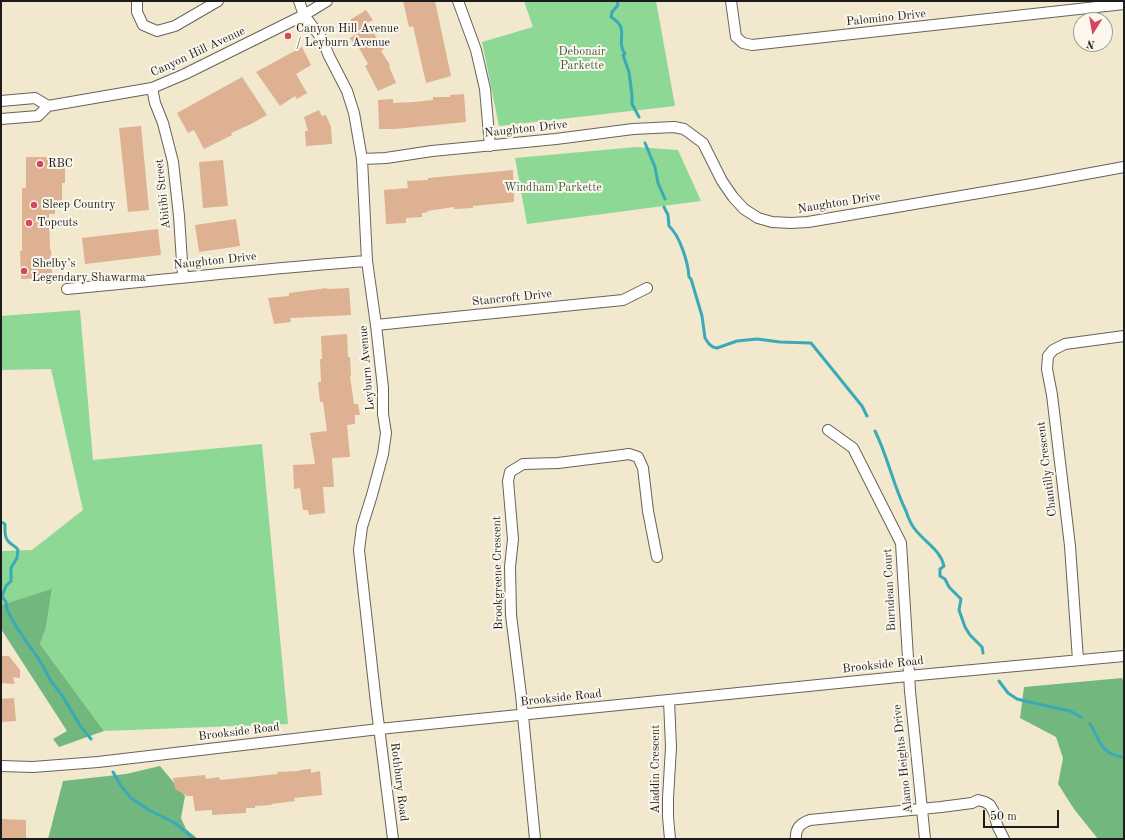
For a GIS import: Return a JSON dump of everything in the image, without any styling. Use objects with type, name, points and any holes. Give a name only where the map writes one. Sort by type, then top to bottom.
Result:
[{"type":"street","points":[[137,1],[137,12],[142,25],[157,31],[175,26],[218,1]]},
{"type":"street","name":"Leyburn Avenue","points":[[299,1],[304,15],[322,39],[347,91],[354,113],[362,159],[367,261],[383,388],[386,433],[381,461],[362,527],[359,550],[379,729]]},
{"type":"street","name":"Canyon Hill Avenue","points":[[1,119],[38,116],[48,106],[152,88],[185,74],[304,15],[327,1]]},
{"type":"street","points":[[458,1],[476,50],[485,89],[490,146]]},
{"type":"street","name":"Palomino Drive","points":[[731,1],[736,37],[743,43],[752,45],[1124,4]]},
{"type":"street","name":"Abitibi Street","points":[[152,88],[155,103],[163,123],[173,162],[179,216],[182,277]]},
{"type":"street","points":[[1,101],[36,98],[48,106]]},
{"type":"street","name":"Naughton Drive","points":[[362,159],[386,158],[432,151],[556,139],[633,129],[674,127],[684,129],[703,143],[722,181],[733,197],[744,209],[758,218],[772,222],[791,223],[808,222],[1026,186],[1124,167]]},
{"type":"street","name":"Naughton Drive","points":[[67,289],[182,277],[367,261]]},
{"type":"street","name":"Stancroft Drive","points":[[376,325],[623,300],[647,288]]},
{"type":"street","name":"Chantilly Crescent","points":[[1078,660],[1070,546],[1052,395],[1047,369],[1048,356],[1053,350],[1065,344],[1124,336]]},
{"type":"street","name":"Burndean Court","points":[[828,430],[853,448],[901,543],[908,676]]},
{"type":"street","name":"Brookgreene Crescent","points":[[523,715],[511,615],[510,567],[513,539],[508,481],[510,472],[523,464],[558,463],[630,454],[638,457],[643,468],[648,511],[657,557]]},
{"type":"street","name":"Brookside Road","points":[[1,766],[32,767],[98,762],[379,729],[1124,656]]},
{"type":"street","name":"Alamo Heights Drive","points":[[908,676],[925,839]]},
{"type":"street","name":"Aladdin Crescent","points":[[669,700],[671,747],[668,816],[670,839]]},
{"type":"street","points":[[523,715],[535,839]]},
{"type":"street","name":"Rothbury Road","points":[[379,729],[393,839]]},
{"type":"street","points":[[796,839],[796,830],[804,822],[810,820],[922,809],[972,803],[978,800],[990,805],[1004,839]]},
{"type":"green space","name":"Debonair Parkette","points":[[524,1],[656,1],[675,106],[499,126],[482,42],[533,27]]},
{"type":"green space","name":"Windham Parkette","points":[[636,147],[678,150],[701,201],[527,224],[515,158]]},
{"type":"green space","points":[[80,310],[93,460],[262,444],[288,724],[104,731],[40,644],[46,628],[52,590],[1,605],[1,551],[32,550],[83,510],[51,369],[1,370],[1,316]]},
{"type":"green space","points":[[52,589],[46,628],[40,644],[104,731],[59,747],[53,739],[67,731],[1,629],[1,605]]},
{"type":"green space","points":[[1122,678],[1124,683],[1124,839],[1098,839],[1074,809],[1058,784],[1063,758],[1056,737],[1020,718],[1024,687]]},
{"type":"green space","points":[[160,766],[185,796],[181,818],[186,829],[198,839],[48,839],[63,781],[126,774]]},
{"type":"building","points":[[403,1],[435,1],[451,76],[426,83],[413,26],[409,27]]},
{"type":"building","points":[[366,10],[373,20],[367,23],[384,49],[381,51],[390,65],[389,66],[396,83],[378,91],[365,66],[368,64],[358,46],[356,48],[350,38],[358,33],[350,20]]},
{"type":"building","points":[[302,47],[311,65],[296,74],[307,93],[297,99],[295,96],[280,106],[256,72]]},
{"type":"building","points":[[242,77],[267,115],[231,133],[232,135],[204,149],[194,130],[188,133],[177,113]]},
{"type":"building","points":[[464,94],[466,122],[395,129],[379,129],[378,100],[393,99],[393,103],[414,102],[433,100],[433,97],[450,97],[450,95]]},
{"type":"building","points":[[319,110],[322,116],[326,115],[331,127],[332,144],[306,146],[305,131],[308,131],[304,117]]},
{"type":"building","points":[[141,126],[149,210],[128,212],[119,128]]},
{"type":"building","points":[[26,157],[65,157],[65,183],[62,183],[62,202],[55,202],[55,214],[49,214],[52,278],[21,279],[20,251],[22,251],[22,188],[26,188]]},
{"type":"building","points":[[223,160],[228,206],[203,208],[199,162]]},
{"type":"building","points":[[513,170],[514,202],[473,206],[473,208],[454,209],[454,207],[427,211],[428,212],[422,213],[422,217],[406,218],[406,223],[386,224],[384,190],[408,188],[407,181]]},
{"type":"building","points":[[236,219],[240,246],[199,252],[195,225]]},
{"type":"building","points":[[158,229],[161,255],[85,264],[82,238]]},
{"type":"building","points":[[327,288],[349,288],[351,315],[290,318],[291,322],[274,324],[268,298],[289,296],[289,293]]},
{"type":"building","points":[[347,334],[348,357],[350,357],[350,376],[354,404],[358,404],[360,415],[355,415],[355,424],[347,425],[350,457],[332,458],[334,487],[323,487],[325,513],[309,515],[308,510],[303,510],[300,488],[294,489],[293,465],[315,464],[310,433],[327,431],[323,402],[320,402],[318,382],[321,382],[321,336]]},
{"type":"building","points":[[1,656],[9,656],[20,670],[20,678],[13,677],[15,684],[1,683]]},
{"type":"building","points":[[14,698],[16,721],[1,722],[1,699]]},
{"type":"building","points":[[311,769],[311,773],[320,771],[322,795],[294,798],[295,801],[255,806],[255,808],[246,808],[246,813],[212,815],[212,810],[195,811],[193,796],[187,796],[175,789],[173,778],[205,775],[206,779],[219,777],[220,780]]},
{"type":"building","points":[[1,819],[26,820],[26,839],[1,839]]},
{"type":"waterway","points":[[617,1],[618,5],[612,12],[611,17],[617,21],[622,30],[621,44],[629,72],[632,104],[639,117]]},
{"type":"waterway","points":[[645,143],[655,167],[658,183],[665,199]]},
{"type":"waterway","points":[[664,207],[668,215],[669,226],[677,236],[683,250],[689,277],[691,279],[702,316],[705,338],[709,344],[717,348],[737,341],[757,339],[780,342],[811,343],[862,406],[867,416]]},
{"type":"waterway","points":[[875,431],[884,451],[910,522],[942,560],[944,566],[940,569],[940,576],[945,579],[949,587],[961,599],[959,610],[965,627],[970,635],[982,647],[983,653]]},
{"type":"waterway","points":[[1,522],[5,524],[7,539],[18,550],[17,558],[11,568],[11,581],[6,586],[2,596],[6,602],[7,610],[51,681],[63,697],[81,727],[91,739]]},
{"type":"waterway","points":[[999,681],[1008,693],[1017,699],[1070,711],[1081,717]]},
{"type":"waterway","points":[[1090,724],[1101,744],[1107,751],[1114,755],[1124,757]]},
{"type":"waterway","points":[[113,772],[121,786],[131,798],[149,810],[175,823],[194,839]]},
{"type":"place","name":"Canyon Hill Avenue / Leyburn Avenue","points":[[288,36]]},
{"type":"place","name":"RBC","points":[[40,164]]},
{"type":"place","name":"Sleep Country","points":[[34,205]]},
{"type":"place","name":"Topcuts","points":[[29,223]]},
{"type":"place","name":"Shelby’s Legendary Shawarma","points":[[24,271]]}]
